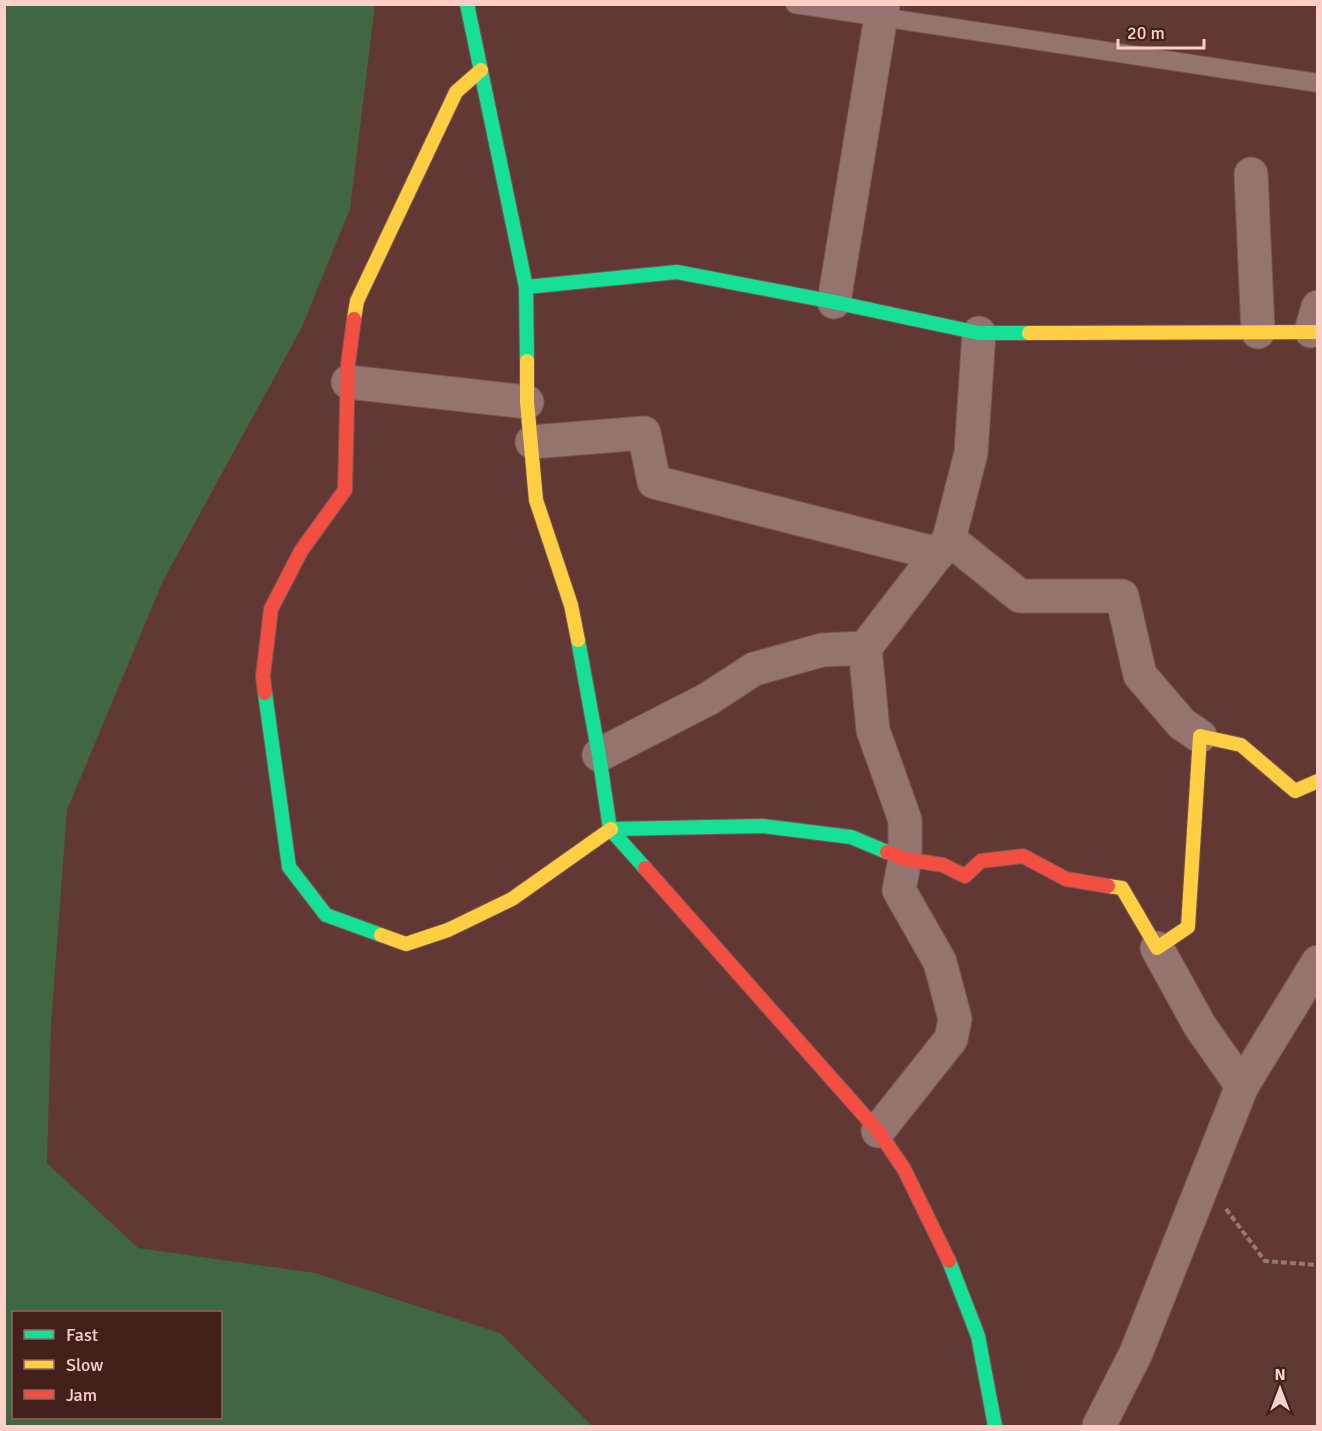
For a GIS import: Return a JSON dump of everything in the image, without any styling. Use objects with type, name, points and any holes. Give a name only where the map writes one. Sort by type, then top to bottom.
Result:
[{"type":"street","points":[[467,4],[526,287],[527,402],[536,500],[572,605],[610,829],[878,1131],[904,1169],[948,1257],[978,1336],[995,1426]]},
{"type":"street","points":[[834,302],[882,11]]},
{"type":"street","points":[[481,70],[456,92],[357,301],[348,382],[345,490],[301,551],[271,609],[263,676],[289,867],[326,915],[406,944],[448,930],[512,899],[610,829],[762,826],[851,837],[905,859],[943,866],[965,876],[981,861],[1023,856],[1066,879],[1122,888],[1200,1026],[1242,1086]]},
{"type":"street","points":[[1251,174],[1258,332]]},
{"type":"street","points":[[526,287],[677,272],[979,333],[1258,332],[1315,323]]},
{"type":"street","points":[[878,1131],[951,1039],[955,1018],[940,962],[899,890],[905,859],[905,820],[873,730],[865,648],[944,546],[971,453],[979,333]]},
{"type":"street","points":[[348,382],[527,402]]},
{"type":"street","points":[[532,442],[644,433],[654,482],[944,546],[1020,596],[1122,596],[1140,675],[1182,724],[1200,736],[1240,745],[1295,790],[1317,780]]},
{"type":"street","points":[[599,755],[708,699],[754,669],[822,650],[865,648]]},
{"type":"street","points":[[1157,948],[1188,927],[1200,736]]},
{"type":"street","points":[[1099,1426],[1136,1353],[1242,1086],[1317,962]]},
{"type":"lane","points":[[795,4],[882,11],[1317,83]]},
{"type":"path","points":[[1205,1179],[1265,1261],[1317,1265]]},
{"type":"green space","points":[[5,4],[375,5],[350,209],[302,327],[163,581],[67,810],[51,1024],[47,1163],[138,1248],[315,1273],[500,1333],[592,1426],[5,1426]]},
{"type":"traffic: fast","points":[[467,4],[526,287],[527,361]]},
{"type":"traffic: fast","points":[[526,287],[677,272],[979,333],[1029,333]]},
{"type":"traffic: fast","points":[[578,640],[610,829],[645,868]]},
{"type":"traffic: fast","points":[[265,693],[289,867],[326,915],[381,935]]},
{"type":"traffic: fast","points":[[611,829],[762,826],[851,837],[887,852]]},
{"type":"traffic: fast","points":[[949,1261],[978,1336],[995,1426]]},
{"type":"traffic: slow","points":[[354,319],[357,301],[456,92],[481,70]]},
{"type":"traffic: slow","points":[[1029,333],[1318,332]]},
{"type":"traffic: slow","points":[[527,361],[527,402],[536,500],[571,605],[578,640]]},
{"type":"traffic: slow","points":[[1108,886],[1122,888],[1157,948],[1188,927],[1200,736],[1241,745],[1295,791],[1318,781]]},
{"type":"traffic: slow","points":[[381,935],[406,944],[448,930],[512,899],[611,829]]},
{"type":"traffic: jam","points":[[265,693],[263,676],[271,609],[301,551],[345,490],[348,364],[354,319]]},
{"type":"traffic: jam","points":[[887,852],[905,859],[943,865],[965,876],[981,861],[1023,856],[1066,879],[1108,886]]},
{"type":"traffic: jam","points":[[645,868],[878,1131],[904,1169],[949,1261]]}]
